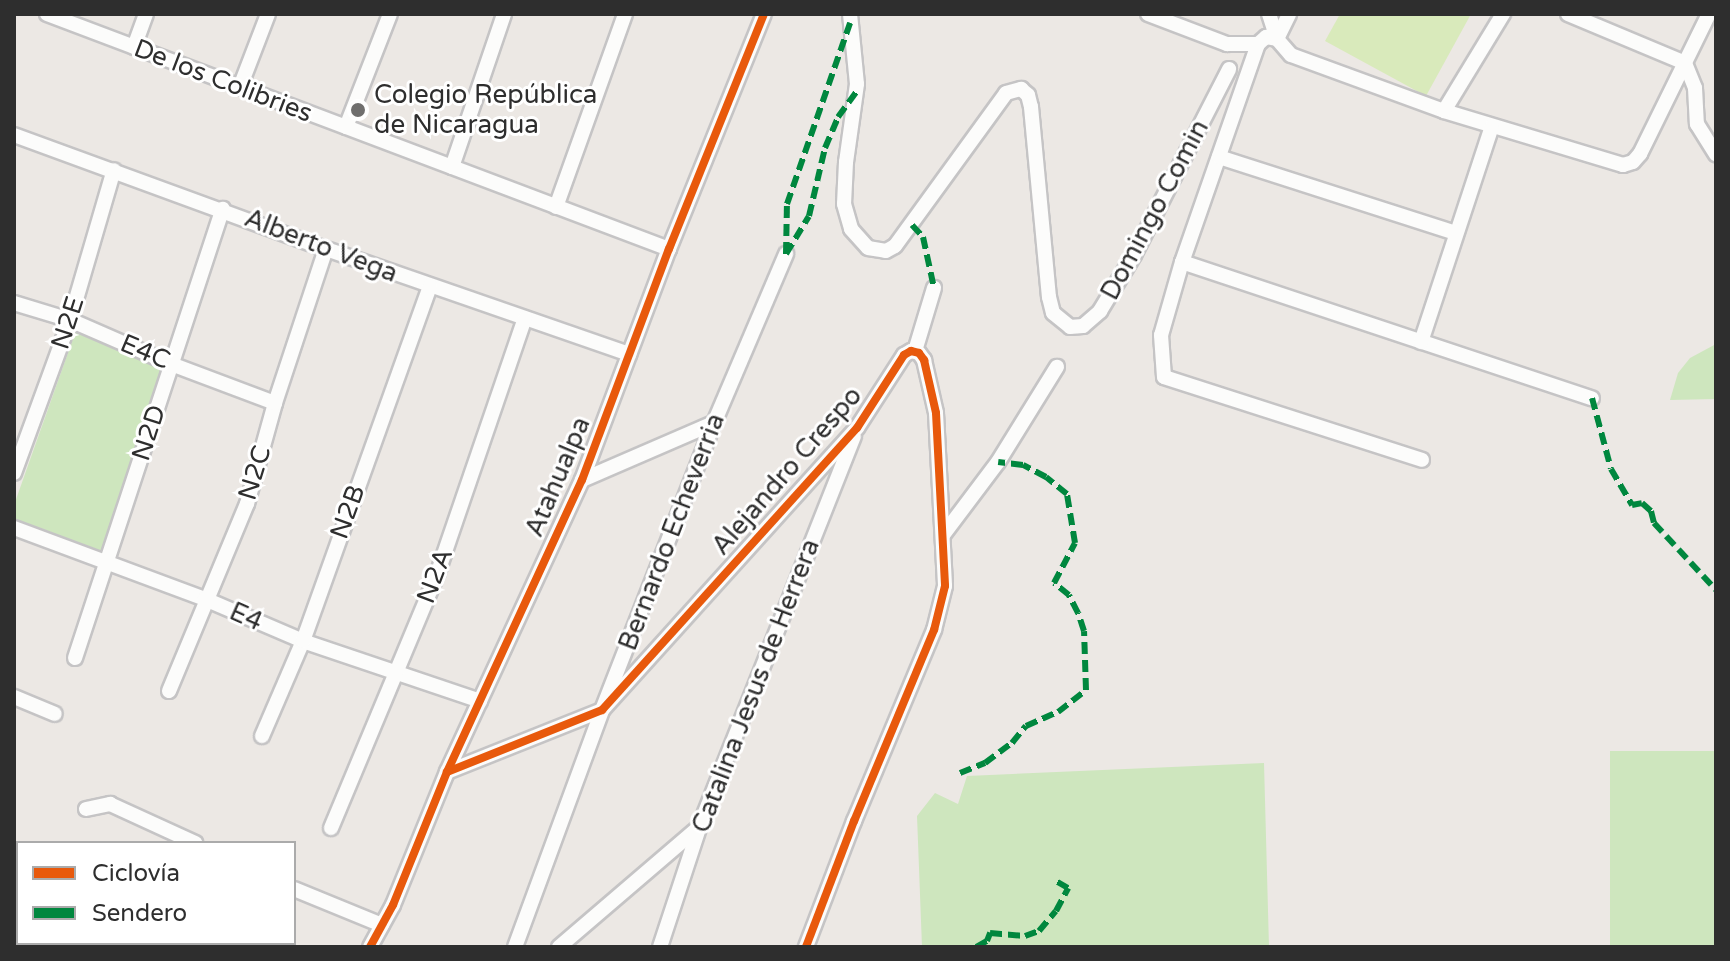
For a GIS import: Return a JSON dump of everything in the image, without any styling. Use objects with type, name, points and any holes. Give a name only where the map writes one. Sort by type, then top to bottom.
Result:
[{"type":"street","name":"De los Colibries","points":[[47,14],[669,249]]},
{"type":"street","points":[[134,47],[146,14]]},
{"type":"street","points":[[240,87],[268,14]]},
{"type":"street","points":[[346,127],[390,14]]},
{"type":"street","points":[[452,167],[504,14]]},
{"type":"street","points":[[556,207],[625,14]]},
{"type":"street","name":"Atahualpa","points":[[370,947],[582,480],[669,249],[764,14]]},
{"type":"street","name":"Domingo Comin","points":[[850,14],[857,84],[846,162],[844,204],[851,229],[868,248],[886,251],[895,246],[1006,93],[1021,89],[1028,95],[1031,107],[1049,297],[1053,313],[1070,327],[1083,326],[1100,311],[1134,255],[1229,69]]},
{"type":"street","points":[[1148,14],[1227,44],[1258,44]]},
{"type":"street","points":[[1269,14],[1277,39],[1291,55],[1444,111],[1617,165],[1630,163],[1640,154],[1709,14]]},
{"type":"street","points":[[1277,39],[1289,14]]},
{"type":"street","points":[[1444,111],[1503,14]]},
{"type":"street","points":[[1568,14],[1685,63],[1695,88],[1697,124],[1716,155]]},
{"type":"street","points":[[1277,39],[1266,37],[1258,44],[1182,262],[1161,335],[1164,377],[1422,460]]},
{"type":"street","points":[[1421,342],[1492,126]]},
{"type":"street","name":"Alberto Vega","points":[[16,141],[114,170],[326,249],[629,354]]},
{"type":"street","points":[[1219,157],[1456,233]]},
{"type":"street","name":"N2E","points":[[14,473],[70,320],[114,170]]},
{"type":"street","name":"N2D","points":[[75,658],[223,209]]},
{"type":"street","name":"N2C","points":[[169,691],[247,504],[275,403],[326,249]]},
{"type":"street","name":"Bernardo Echeverria","points":[[515,947],[602,710],[714,423],[786,254]]},
{"type":"street","points":[[1182,262],[1592,398]]},
{"type":"street","name":"N2B","points":[[262,736],[303,641],[430,286]]},
{"type":"street","points":[[806,947],[938,619],[945,586],[936,413],[924,360],[915,351],[934,288]]},
{"type":"street","name":"E4C","points":[[14,303],[70,320],[171,364],[275,403]]},
{"type":"street","name":"N2A","points":[[331,828],[438,572],[525,318]]},
{"type":"street","name":"Alejandro Crespo","points":[[447,772],[602,710],[857,428],[904,355],[915,351]]},
{"type":"street","points":[[943,535],[998,462],[1057,367]]},
{"type":"street","points":[[582,480],[714,423]]},
{"type":"street","name":"Catalina Jesus de Herrera","points":[[660,947],[700,825],[857,428]]},
{"type":"street","name":"E4","points":[[14,528],[205,599],[303,641],[395,675],[480,701]]},
{"type":"street","points":[[14,697],[55,714]]},
{"type":"street","points":[[86,809],[110,804],[191,841]]},
{"type":"street","points":[[559,947],[700,825]]},
{"type":"street","points":[[296,890],[382,925]]},
{"type":"green space","points":[[1340,14],[1471,14],[1426,96],[1325,41]]},
{"type":"green space","points":[[76,330],[166,363],[105,556],[14,523],[14,505]]},
{"type":"green space","points":[[1716,344],[1716,399],[1670,400],[1678,373],[1690,358]]},
{"type":"green space","points":[[1610,751],[1716,751],[1716,947],[1610,947]]},
{"type":"green space","points":[[1264,763],[1269,947],[922,947],[917,816],[935,793],[958,804],[967,776]]},
{"type":"marked path","points":[[786,254],[787,204],[850,23]]},
{"type":"marked path","points":[[786,254],[809,216],[825,148],[838,117],[856,92]]},
{"type":"marked path","points":[[912,225],[923,237],[934,288]]},
{"type":"marked path","points":[[1592,398],[1611,469],[1632,505],[1642,503],[1651,511],[1654,523],[1716,590]]},
{"type":"marked path","points":[[960,773],[985,763],[1012,743],[1026,726],[1058,712],[1086,690],[1084,631],[1069,595],[1054,583],[1075,543],[1067,494],[1046,477],[1023,465],[998,462]]},
{"type":"marked path","points":[[976,947],[987,941],[990,933],[1025,936],[1039,931],[1056,911],[1068,888],[1056,881]]},
{"type":"cycle path","points":[[370,947],[393,905],[447,772],[582,480],[669,249],[764,14]]},
{"type":"cycle path","points":[[447,772],[602,710],[857,428],[904,355],[911,351],[919,353],[924,360],[936,413],[945,586],[934,630],[854,821],[806,947]]},
{"type":"place","name":"Colegio República de Nicaragua","points":[[358,110]]}]
